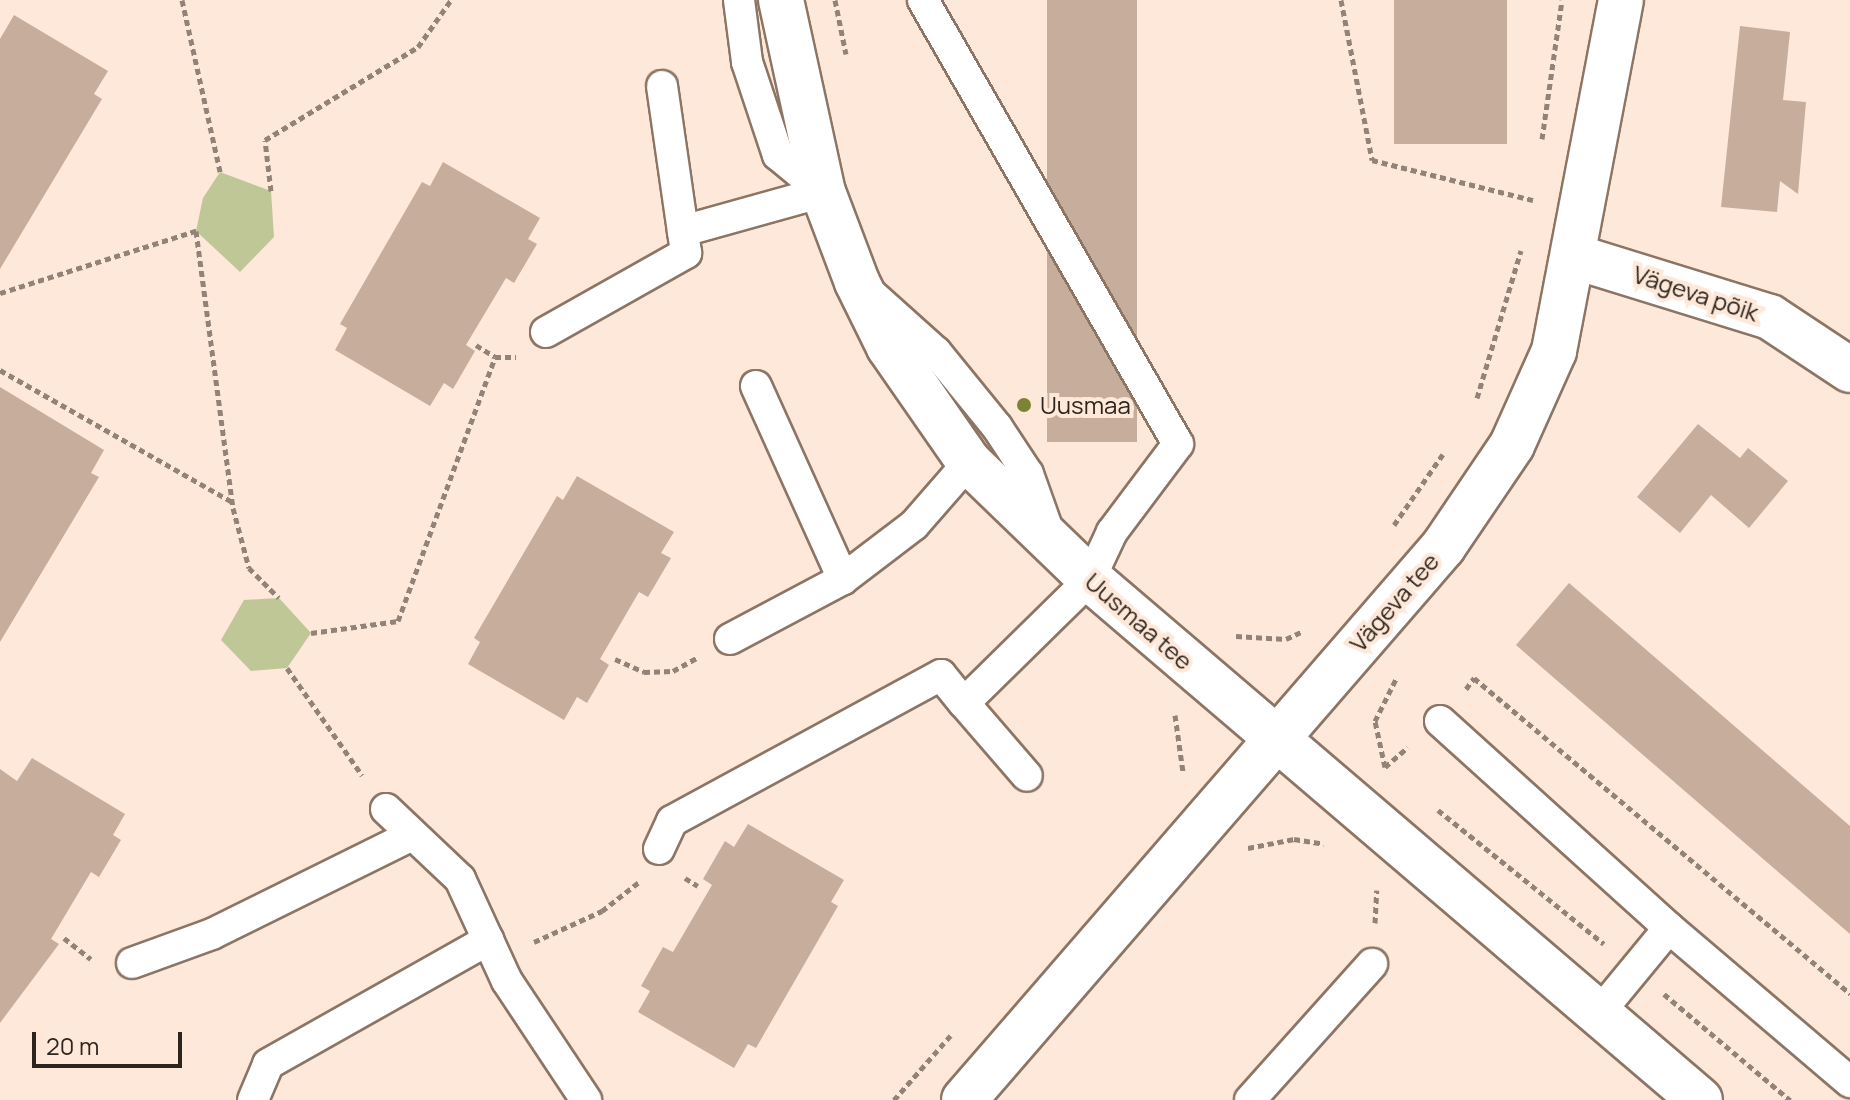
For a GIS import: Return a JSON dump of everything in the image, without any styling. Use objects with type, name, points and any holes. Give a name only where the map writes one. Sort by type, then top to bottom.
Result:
[{"type":"street","name":"Uusmaa tee","points":[[781,0],[823,192],[857,282],[889,347],[969,462],[1090,579],[1277,739],[1380,850],[1598,1014],[1700,1100]]},
{"type":"street","name":"Vägeva tee","points":[[964,1100],[1443,547],[1512,445],[1554,351],[1576,257],[1621,0]]},
{"type":"street","name":"Vägeva põik","points":[[1576,257],[1770,317],[1850,370]]},
{"type":"lane","points":[[739,0],[747,62],[778,155],[823,192]]},
{"type":"lane","points":[[923,0],[1178,444],[1112,532],[1090,579],[964,703]]},
{"type":"lane","points":[[546,332],[686,253],[662,86]]},
{"type":"lane","points":[[683,231],[823,192]]},
{"type":"lane","points":[[857,282],[936,352],[997,427],[1028,474],[1054,546]]},
{"type":"lane","points":[[756,386],[843,579]]},
{"type":"lane","points":[[730,639],[843,579],[914,525],[969,462]]},
{"type":"lane","points":[[659,849],[672,821],[941,675],[1027,776]]},
{"type":"lane","points":[[1440,721],[1669,928],[1850,1082]]},
{"type":"lane","points":[[386,809],[460,879],[492,949],[586,1100]]},
{"type":"lane","points":[[132,963],[212,934],[412,835]]},
{"type":"lane","points":[[1598,1014],[1669,928]]},
{"type":"lane","points":[[253,1100],[268,1064],[492,949]]},
{"type":"lane","points":[[1250,1100],[1372,964]]},
{"type":"path","points":[[182,0],[220,172]]},
{"type":"path","points":[[271,191],[265,140],[418,47],[451,0]]},
{"type":"path","points":[[835,0],[849,71]]},
{"type":"path","points":[[1341,0],[1372,160],[1532,203],[1535,185]]},
{"type":"path","points":[[1539,155],[1562,0]]},
{"type":"path","points":[[0,293],[196,231],[232,501],[249,568],[279,598]]},
{"type":"path","points":[[1472,412],[1524,236]]},
{"type":"path","points":[[476,345],[495,357],[534,349],[546,332]]},
{"type":"path","points":[[311,633],[398,621],[495,357]]},
{"type":"path","points":[[0,370],[232,501]]},
{"type":"path","points":[[1384,540],[1446,450]]},
{"type":"path","points":[[1230,632],[1241,640],[1286,639],[1311,627]]},
{"type":"path","points":[[615,659],[644,672],[673,671],[730,639]]},
{"type":"path","points":[[287,668],[386,809]]},
{"type":"path","points":[[1385,767],[1440,721],[1474,678],[1850,993]]},
{"type":"path","points":[[1173,704],[1180,782]]},
{"type":"path","points":[[1185,845],[1219,872],[1244,849],[1294,839],[1380,850],[1372,964]]},
{"type":"path","points":[[492,949],[602,911],[639,882],[659,849]]},
{"type":"path","points":[[894,1100],[955,1031]]},
{"type":"green space","points":[[220,172],[271,191],[274,237],[240,272],[196,231],[203,198]]},
{"type":"green space","points":[[279,598],[311,633],[287,668],[251,671],[221,640],[244,600]]},
{"type":"building","points":[[1047,0],[1137,0],[1137,442],[1047,442]]},
{"type":"building","points":[[1394,0],[1507,0],[1507,144],[1394,144]]},
{"type":"building","points":[[14,15],[108,71],[94,94],[102,99],[0,269],[0,39]]},
{"type":"building","points":[[1740,26],[1790,32],[1783,100],[1806,102],[1798,194],[1780,181],[1777,212],[1721,207]]},
{"type":"building","points":[[443,162],[540,218],[528,239],[537,244],[514,283],[506,278],[466,345],[475,351],[453,389],[444,383],[430,406],[335,350],[347,328],[340,324],[422,182],[430,186]]},
{"type":"building","points":[[0,387],[104,450],[91,473],[99,477],[0,642]]},
{"type":"building","points":[[1698,424],[1740,458],[1748,448],[1788,481],[1749,528],[1711,495],[1680,533],[1637,497]]},
{"type":"building","points":[[577,476],[674,532],[661,553],[671,558],[648,597],[639,592],[600,659],[609,665],[587,703],[577,697],[564,720],[468,664],[480,642],[474,638],[557,496],[563,500]]},
{"type":"building","points":[[1569,583],[1850,826],[1850,934],[1516,645]]},
{"type":"building","points":[[32,758],[125,814],[113,835],[121,840],[99,877],[91,872],[51,939],[59,944],[0,1023],[0,769],[17,781]]},
{"type":"building","points":[[748,824],[844,880],[831,902],[838,906],[756,1048],[748,1044],[734,1068],[638,1012],[650,991],[641,986],[663,947],[673,952],[712,885],[703,879],[725,841],[734,847]]},
{"type":"place","name":"Uusmaa","points":[[1024,405]]}]
